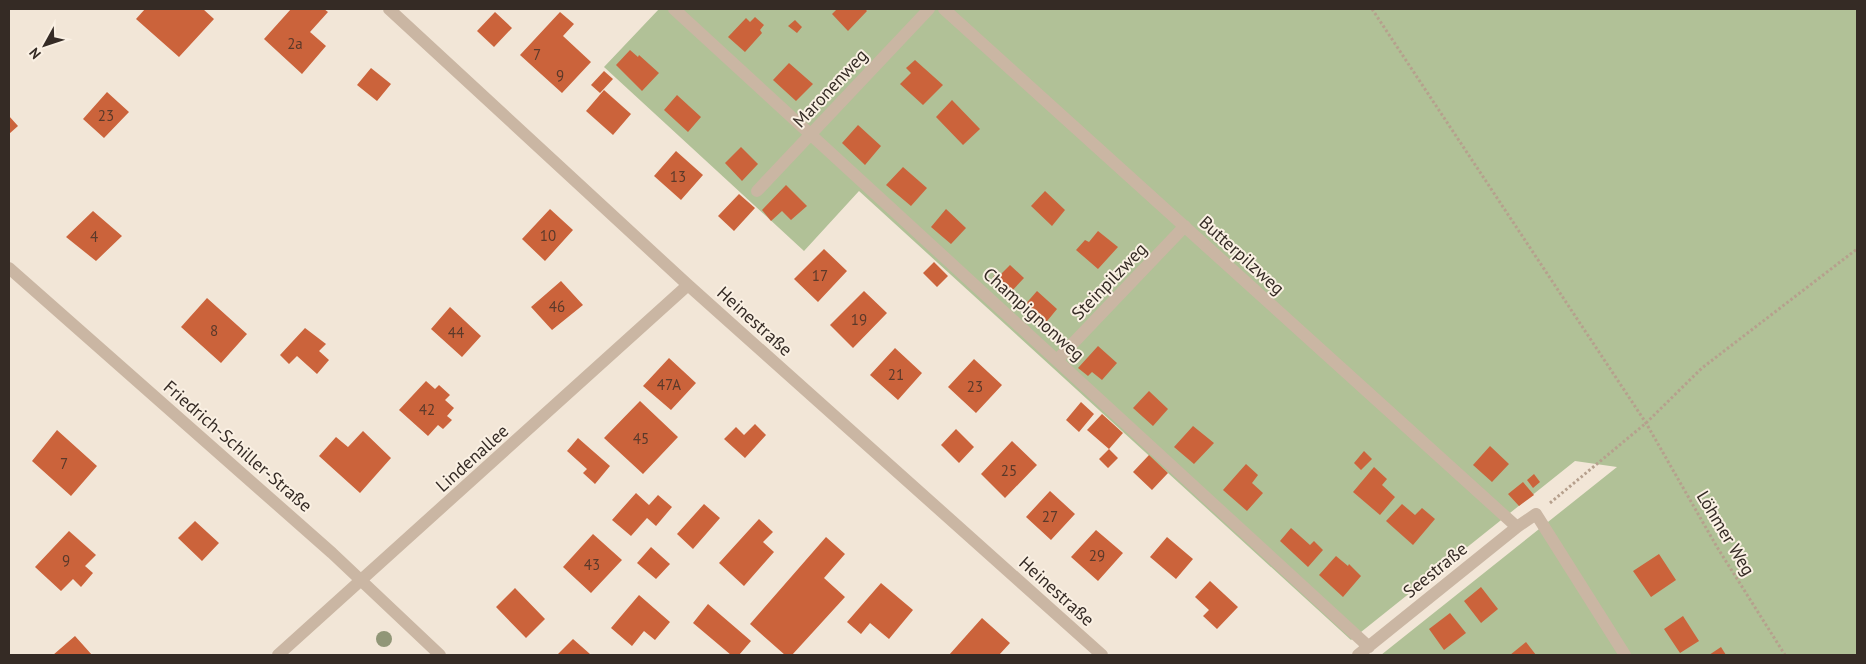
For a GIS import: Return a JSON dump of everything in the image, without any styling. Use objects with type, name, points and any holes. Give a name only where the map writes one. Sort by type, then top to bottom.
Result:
[{"type":"street","name":"Heinestraße","points":[[389,9],[688,285],[1102,655]]},
{"type":"street","name":"Champignonweg","points":[[674,9],[1058,359],[1369,647]]},
{"type":"street","name":"Maronenweg","points":[[757,191],[929,9]]},
{"type":"street","name":"Butterpilzweg","points":[[944,9],[1517,526]]},
{"type":"street","name":"Steinpilzweg","points":[[1058,359],[1185,226]]},
{"type":"street","name":"Friedrich-Schiller-Straße","points":[[9,268],[332,553],[440,655]]},
{"type":"street","name":"Lindenallee","points":[[278,655],[362,582],[688,285]]},
{"type":"street","name":"Seestraße","points":[[1358,655],[1517,526],[1536,514]]},
{"type":"street","points":[[1536,514],[1625,655]]},
{"type":"path","name":"Löhmer Weg","points":[[1372,9],[1646,423],[1717,547],[1785,655]]},
{"type":"path","points":[[1536,514],[1646,423],[1702,368],[1857,249]]},
{"type":"green space","points":[[659,9],[1857,9],[1857,655],[1381,655],[1617,467],[1575,461],[1351,640],[859,191],[804,251],[604,67]]},
{"type":"building","points":[[145,9],[203,9],[214,19],[179,57],[136,19]]},
{"type":"building","points":[[291,9],[324,9],[328,12],[310,32],[326,46],[302,74],[264,39]]},
{"type":"building","points":[[837,9],[865,9],[867,11],[848,31],[832,14]]},
{"type":"building","points":[[495,12],[512,28],[494,47],[477,31]]},
{"type":"building","points":[[560,12],[574,24],[563,36],[591,62],[562,93],[520,55]]},
{"type":"building","points":[[755,17],[764,25],[760,30],[762,33],[745,52],[728,37],[746,18],[750,22]]},
{"type":"building","points":[[795,20],[802,27],[797,33],[788,26]]},
{"type":"building","points":[[630,50],[638,57],[639,55],[659,73],[642,91],[616,65]]},
{"type":"building","points":[[915,60],[943,85],[923,105],[900,84],[911,73],[906,68]]},
{"type":"building","points":[[789,63],[813,84],[796,101],[773,80]]},
{"type":"building","points":[[371,68],[391,84],[377,101],[357,85]]},
{"type":"building","points":[[604,71],[613,79],[600,93],[591,85]]},
{"type":"building","points":[[604,90],[631,114],[613,135],[586,111]]},
{"type":"building","points":[[107,92],[129,112],[104,138],[83,119]]},
{"type":"building","points":[[677,95],[701,117],[688,132],[664,110]]},
{"type":"building","points":[[952,100],[980,129],[963,145],[936,117]]},
{"type":"building","points":[[9,116],[18,126],[9,134]]},
{"type":"building","points":[[858,125],[881,146],[865,165],[842,143]]},
{"type":"building","points":[[741,147],[758,164],[742,181],[725,163]]},
{"type":"building","points":[[676,151],[703,175],[681,200],[654,176]]},
{"type":"building","points":[[903,167],[927,188],[911,206],[886,185]]},
{"type":"building","points":[[786,185],[807,206],[791,220],[782,211],[771,221],[762,210]]},
{"type":"building","points":[[1045,191],[1065,210],[1052,226],[1031,206]]},
{"type":"building","points":[[739,194],[755,208],[734,231],[718,216]]},
{"type":"building","points":[[550,209],[573,230],[545,261],[522,239]]},
{"type":"building","points":[[946,209],[966,228],[951,244],[931,227]]},
{"type":"building","points":[[93,211],[122,236],[96,261],[66,237]]},
{"type":"building","points":[[1098,231],[1118,247],[1098,269],[1076,250],[1085,240],[1089,242]]},
{"type":"building","points":[[824,249],[847,271],[818,302],[794,279]]},
{"type":"building","points":[[934,262],[948,276],[937,287],[923,273]]},
{"type":"building","points":[[1010,265],[1024,278],[1010,293],[993,277],[998,272],[1001,274]]},
{"type":"building","points":[[561,281],[583,305],[552,330],[531,307]]},
{"type":"building","points":[[864,291],[887,313],[853,348],[830,325]]},
{"type":"building","points":[[1037,291],[1057,309],[1043,326],[1023,307]]},
{"type":"building","points":[[207,298],[247,334],[221,363],[181,327]]},
{"type":"building","points":[[450,307],[481,336],[462,357],[431,329]]},
{"type":"building","points":[[305,328],[326,344],[319,351],[329,360],[317,374],[297,356],[289,364],[280,355]]},
{"type":"building","points":[[1098,346],[1117,363],[1102,380],[1092,372],[1088,376],[1078,368]]},
{"type":"building","points":[[895,348],[922,373],[898,400],[870,375]]},
{"type":"building","points":[[669,358],[696,383],[671,410],[643,386]]},
{"type":"building","points":[[974,359],[1002,385],[976,413],[948,387]]},
{"type":"building","points":[[426,381],[435,389],[439,385],[450,395],[445,400],[454,408],[447,416],[452,420],[443,429],[438,425],[428,436],[399,410]]},
{"type":"building","points":[[1149,391],[1168,409],[1153,426],[1133,408]]},
{"type":"building","points":[[640,401],[678,437],[643,474],[604,438]]},
{"type":"building","points":[[1081,402],[1094,414],[1079,432],[1066,420]]},
{"type":"building","points":[[1102,414],[1123,433],[1109,449],[1087,430]]},
{"type":"building","points":[[755,424],[766,435],[745,458],[724,439],[736,427],[744,435]]},
{"type":"building","points":[[1193,426],[1214,443],[1194,464],[1174,447]]},
{"type":"building","points":[[956,429],[974,447],[959,463],[941,445]]},
{"type":"building","points":[[57,430],[97,466],[71,496],[32,461]]},
{"type":"building","points":[[363,431],[391,458],[360,493],[319,456],[336,437],[348,447]]},
{"type":"building","points":[[578,438],[610,466],[595,484],[583,473],[587,469],[567,451]]},
{"type":"building","points":[[1012,441],[1037,465],[1005,498],[981,474]]},
{"type":"building","points":[[1490,446],[1509,464],[1492,482],[1473,465]]},
{"type":"building","points":[[1109,449],[1118,458],[1108,468],[1099,459]]},
{"type":"building","points":[[1364,451],[1372,459],[1361,470],[1354,463]]},
{"type":"building","points":[[1149,455],[1168,473],[1152,490],[1133,472]]},
{"type":"building","points":[[1246,464],[1258,475],[1252,483],[1263,493],[1247,511],[1223,490]]},
{"type":"building","points":[[1374,467],[1387,479],[1382,485],[1395,497],[1380,515],[1353,492]]},
{"type":"building","points":[[1534,474],[1540,482],[1533,488],[1527,480]]},
{"type":"building","points":[[1523,482],[1534,495],[1519,506],[1508,494]]},
{"type":"building","points":[[1050,491],[1075,514],[1051,540],[1026,517]]},
{"type":"building","points":[[636,493],[649,505],[658,495],[672,507],[656,526],[647,518],[631,536],[612,520]]},
{"type":"building","points":[[704,504],[720,518],[693,549],[677,534]]},
{"type":"building","points":[[1402,504],[1415,515],[1422,508],[1435,519],[1413,545],[1386,521]]},
{"type":"building","points":[[759,519],[773,532],[763,542],[774,552],[744,586],[719,563]]},
{"type":"building","points":[[195,521],[219,543],[202,561],[178,538]]},
{"type":"building","points":[[1291,528],[1310,545],[1314,541],[1323,550],[1308,567],[1280,541]]},
{"type":"building","points":[[1096,530],[1123,553],[1098,581],[1071,557]]},
{"type":"building","points":[[69,531],[96,555],[85,566],[93,573],[81,587],[73,579],[61,591],[35,567]]},
{"type":"building","points":[[593,534],[622,560],[591,593],[563,567]]},
{"type":"building","points":[[826,537],[845,554],[824,578],[845,597],[792,655],[785,655],[750,624]]},
{"type":"building","points":[[1167,537],[1193,559],[1176,579],[1150,557]]},
{"type":"building","points":[[651,547],[670,564],[656,579],[637,563]]},
{"type":"building","points":[[1659,554],[1676,580],[1651,597],[1633,571]]},
{"type":"building","points":[[1336,556],[1348,566],[1349,564],[1361,576],[1343,597],[1319,575]]},
{"type":"building","points":[[1210,581],[1238,607],[1217,629],[1203,616],[1209,610],[1195,597]]},
{"type":"building","points":[[881,583],[913,610],[889,639],[870,623],[861,634],[847,622]]},
{"type":"building","points":[[1481,587],[1498,609],[1481,623],[1464,601]]},
{"type":"building","points":[[515,588],[545,619],[526,638],[496,607]]},
{"type":"building","points":[[639,595],[670,622],[655,640],[644,631],[632,646],[611,628]]},
{"type":"building","points":[[708,604],[751,641],[739,655],[731,655],[693,623]]},
{"type":"building","points":[[1450,613],[1466,633],[1444,650],[1429,629]]},
{"type":"building","points":[[1683,616],[1699,641],[1680,653],[1664,629]]},
{"type":"building","points":[[982,618],[1010,643],[999,655],[949,655]]},
{"type":"building","points":[[75,636],[92,655],[53,655]]},
{"type":"building","points":[[573,639],[590,654],[557,655]]},
{"type":"building","points":[[1526,642],[1536,655],[1510,655]]},
{"type":"building","points":[[1721,647],[1726,655],[1709,655]]}]
